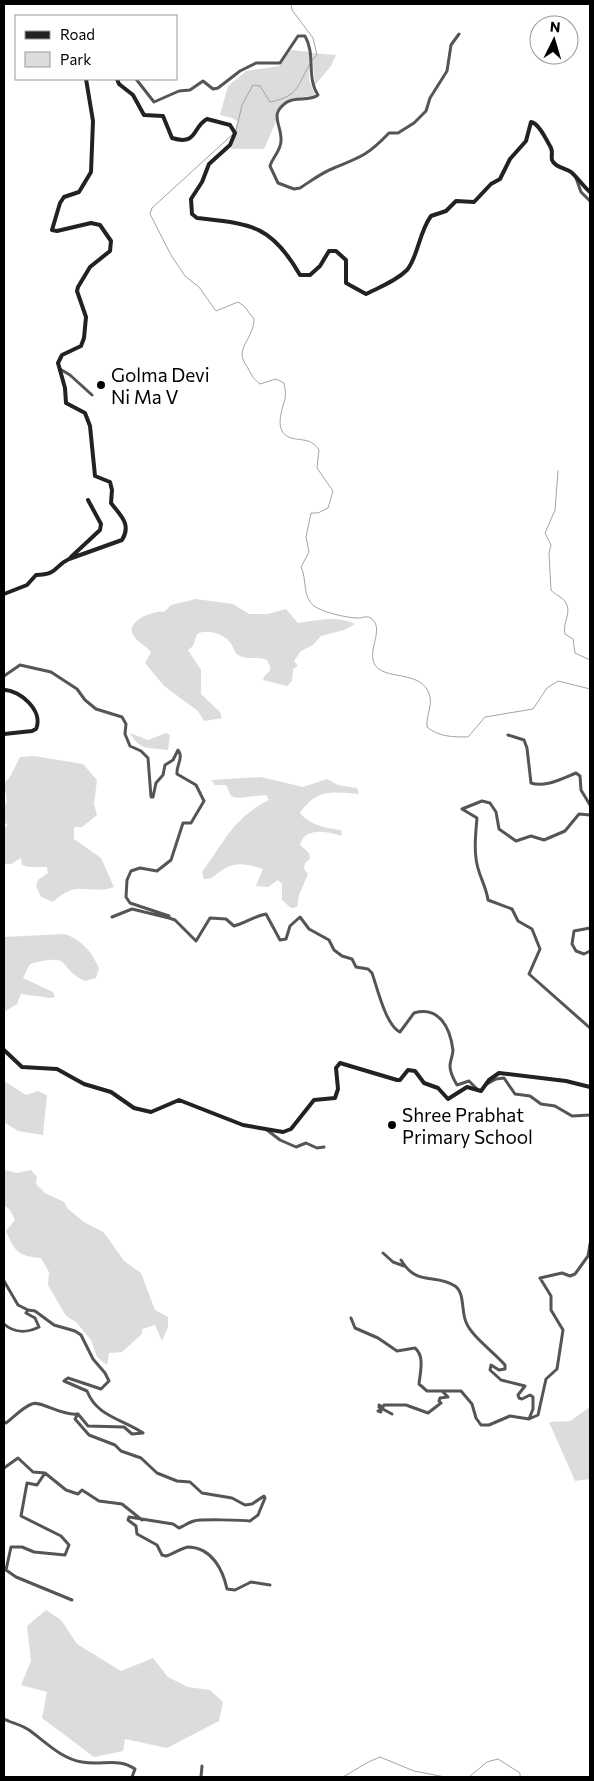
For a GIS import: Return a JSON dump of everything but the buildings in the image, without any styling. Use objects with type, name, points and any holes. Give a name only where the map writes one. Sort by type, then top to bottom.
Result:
[{"type":"main road","points":[[4,594],[27,584],[36,575],[47,575],[57,570],[63,562],[69,559],[122,540],[126,528],[126,522],[111,503],[112,490],[110,482],[95,476],[90,426],[85,413],[66,403],[65,388],[58,362],[62,355],[76,350],[84,338],[86,318],[77,291],[78,287],[90,267],[110,251],[111,241],[100,225],[91,223],[57,231],[52,230],[60,203],[64,197],[79,192],[91,172],[93,121],[86,80]]},
{"type":"main road","points":[[117,80],[118,84],[133,95],[144,115],[162,116],[172,138],[185,140],[192,137],[203,121],[207,119],[230,125],[235,133],[230,145],[209,164],[202,182],[191,199],[192,214],[197,218],[246,224],[258,228],[282,247],[300,275],[310,275],[320,266],[329,251],[336,251],[346,260],[346,283],[366,294],[399,277],[408,268],[416,252],[420,233],[430,217],[446,211],[456,201],[474,202],[491,184],[500,179],[510,159],[526,141],[531,122],[537,124],[552,148],[554,163],[570,171],[590,192]]},
{"type":"main road","points":[[69,559],[100,530],[101,524],[88,500]]},
{"type":"main road","points":[[4,690],[19,693],[28,701],[35,713],[38,725],[32,731],[4,734]]},
{"type":"main road","points":[[4,1050],[22,1067],[57,1070],[84,1084],[111,1092],[134,1108],[151,1112],[179,1100],[243,1125],[287,1131],[291,1129],[314,1100],[335,1098],[338,1089],[336,1068],[340,1063],[397,1080],[400,1080],[408,1070],[415,1071],[424,1083],[438,1088],[448,1099],[455,1097],[466,1087],[481,1091],[489,1080],[499,1073],[566,1081],[590,1087]]},
{"type":"street","points":[[137,80],[154,102],[178,91],[190,90],[203,82],[213,89],[218,88],[240,71],[256,63],[280,63],[298,36],[305,36],[312,49],[312,84],[318,95],[310,98],[288,100],[278,110],[276,121],[281,140],[280,149],[270,166],[278,183],[294,190],[333,168],[354,162],[376,148],[389,134],[398,133],[422,118],[430,98],[447,71],[451,45],[459,34]]},
{"type":"street","points":[[576,178],[581,192],[590,201]]},
{"type":"street","points":[[60,369],[70,375],[92,395]]},
{"type":"street","points":[[4,676],[20,665],[51,672],[77,689],[85,700],[96,708],[122,716],[126,724],[125,734],[130,746],[141,751],[148,758],[151,797],[153,797],[156,783],[163,774],[165,765],[173,760],[178,750],[180,760],[177,774],[196,785],[204,801],[191,823],[183,823],[171,860],[157,871],[140,868],[131,871],[127,880],[126,897],[130,903],[165,913],[196,941],[210,918],[226,919],[234,926],[246,923],[258,915],[266,914],[280,940],[286,939],[290,926],[300,917],[309,929],[329,940],[334,950],[342,956],[352,959],[356,967],[368,969],[372,973],[388,1018],[396,1030],[400,1032],[414,1014],[427,1011],[439,1015],[445,1024],[453,1051],[450,1066],[457,1085],[460,1086],[469,1081],[479,1091]]},
{"type":"street","points":[[508,735],[524,740],[527,748],[531,783],[557,781],[576,773],[580,776],[581,790],[590,805]]},
{"type":"street","points":[[590,815],[579,814],[565,831],[544,840],[531,836],[516,841],[499,829],[496,812],[490,803],[482,801],[462,809],[477,818],[476,858],[480,876],[486,884],[488,900],[512,909],[518,921],[532,929],[540,950],[529,974],[590,1028]]},
{"type":"street","points":[[112,916],[132,909],[174,920]]},
{"type":"street","points":[[590,928],[574,931],[572,944],[576,951],[584,954],[590,951]]},
{"type":"street","points":[[486,1084],[496,1079],[504,1078],[515,1094],[530,1096],[541,1104],[555,1106],[572,1116],[590,1115]]},
{"type":"street","points":[[265,1128],[280,1140],[296,1147],[306,1143],[317,1148],[324,1147]]},
{"type":"street","points":[[351,1318],[355,1328],[378,1338],[397,1351],[415,1348],[419,1350],[421,1358],[419,1384],[427,1391],[461,1392],[472,1404],[476,1418],[481,1425],[489,1425],[512,1416],[529,1419],[538,1415],[546,1379],[557,1369],[562,1330],[551,1310],[551,1296],[540,1278],[562,1273],[570,1276],[575,1274],[588,1256],[590,1244]]},
{"type":"street","points":[[383,1253],[393,1262],[405,1266]]},
{"type":"street","points":[[401,1260],[410,1272],[420,1277],[454,1285],[460,1291],[466,1324],[505,1365],[504,1369],[499,1370],[491,1365],[490,1370],[501,1380],[525,1386],[518,1394],[519,1398],[522,1399],[530,1395],[533,1397],[534,1408],[529,1419]]},
{"type":"street","points":[[4,1281],[18,1305],[35,1311],[54,1326],[76,1331],[81,1335],[93,1359],[105,1373],[109,1382],[101,1390],[68,1378],[64,1381],[86,1391],[91,1403],[105,1414],[125,1422],[130,1427],[143,1433],[132,1434],[124,1427],[88,1426],[78,1414],[59,1413],[39,1403],[32,1403],[6,1423],[4,1422]]},
{"type":"street","points":[[4,1324],[13,1330],[30,1332],[39,1327],[34,1318],[26,1313],[28,1310]]},
{"type":"street","points":[[392,1414],[378,1409],[379,1405],[383,1407],[390,1404],[406,1405],[428,1413],[441,1403],[439,1401],[440,1398],[448,1397],[442,1391]]},
{"type":"street","points":[[78,1414],[75,1419],[89,1435],[115,1444],[121,1451],[141,1458],[157,1473],[177,1481],[190,1482],[202,1493],[232,1498],[245,1505],[252,1504],[264,1496],[265,1498],[258,1515],[250,1521],[239,1519],[219,1521],[195,1520],[180,1528],[173,1524],[129,1517],[128,1520],[136,1526],[137,1534],[157,1545],[162,1554],[166,1556],[188,1547],[206,1552],[212,1557],[224,1575],[227,1590],[235,1590],[251,1582],[270,1585]]},
{"type":"street","points":[[4,1468],[18,1458],[34,1472],[45,1473],[66,1490],[78,1494],[82,1490],[99,1501],[122,1504],[143,1520]]},
{"type":"street","points":[[45,1473],[37,1485],[26,1483],[21,1516],[60,1536],[69,1546],[65,1555],[34,1552],[22,1547],[11,1547],[6,1570],[16,1577],[72,1600]]},
{"type":"street","points":[[4,1719],[27,1728],[50,1748],[71,1758],[83,1762],[117,1761],[128,1764],[135,1769],[132,1777]]},
{"type":"street","points":[[201,1777],[202,1766]]},
{"type":"green space","points":[[291,50],[310,52],[309,80],[315,95],[288,100],[278,110],[275,124],[264,149],[231,149],[237,121],[220,115],[228,86],[246,71],[279,66]]},
{"type":"green space","points":[[312,53],[336,55],[331,66],[315,85]]},
{"type":"green space","points":[[196,599],[233,604],[249,614],[268,614],[286,609],[298,623],[335,619],[355,624],[344,630],[321,636],[313,645],[301,651],[294,661],[298,666],[293,669],[292,681],[287,686],[263,680],[270,671],[267,660],[240,656],[226,638],[218,634],[205,632],[197,634],[193,646],[188,650],[201,670],[201,694],[220,712],[222,718],[204,721],[198,711],[164,686],[145,663],[151,652],[134,637],[132,630],[133,625],[137,621],[148,615],[164,612],[171,605]]},
{"type":"green space","points":[[130,733],[148,740],[166,733],[170,735],[168,750],[146,748],[138,743]]},
{"type":"green space","points":[[34,756],[83,764],[97,780],[94,804],[97,815],[82,827],[74,827],[74,839],[101,858],[114,887],[97,890],[77,889],[62,895],[53,902],[41,897],[36,886],[38,880],[48,873],[47,867],[28,867],[22,865],[21,858],[11,864],[4,864],[4,827],[8,826],[4,821],[4,806],[7,802],[4,783],[10,777],[20,757]]},
{"type":"green space","points":[[261,777],[303,787],[327,779],[338,785],[357,788],[359,794],[326,793],[319,795],[306,805],[300,813],[313,823],[341,830],[342,836],[318,832],[307,835],[303,839],[300,845],[309,853],[310,859],[305,863],[304,869],[308,874],[299,895],[297,907],[291,908],[282,900],[282,884],[278,880],[268,887],[256,886],[263,869],[247,865],[236,865],[226,868],[212,878],[207,879],[204,879],[202,872],[238,822],[269,800],[266,795],[237,798],[231,796],[226,785],[215,785],[211,780]]},
{"type":"green space","points":[[65,934],[76,939],[93,956],[99,968],[96,978],[85,981],[76,976],[60,961],[44,961],[30,964],[23,978],[53,992],[55,997],[21,994],[17,1004],[4,1012],[4,937]]},
{"type":"green space","points":[[4,1081],[26,1095],[38,1091],[47,1095],[43,1135],[18,1131],[4,1122]]},
{"type":"green space","points":[[4,1170],[17,1173],[31,1170],[37,1177],[36,1184],[45,1193],[64,1202],[68,1209],[84,1222],[103,1232],[124,1261],[141,1273],[155,1310],[168,1317],[168,1327],[162,1341],[155,1325],[142,1329],[142,1334],[122,1352],[109,1353],[107,1365],[97,1357],[91,1340],[76,1322],[66,1316],[48,1285],[49,1272],[41,1258],[27,1256],[18,1252],[9,1238],[6,1231],[15,1220],[10,1210],[4,1205]]},
{"type":"green space","points":[[590,1407],[590,1479],[575,1481],[549,1422],[570,1421]]},
{"type":"green space","points":[[46,1610],[61,1620],[77,1644],[121,1671],[153,1658],[168,1677],[188,1687],[210,1690],[223,1702],[219,1721],[167,1748],[125,1739],[123,1751],[94,1757],[42,1718],[47,1692],[21,1685],[31,1661],[27,1626]]},
{"type":"waterway","points":[[291,4],[292,10],[313,38],[317,55],[312,60]]},
{"type":"waterway","points":[[236,131],[242,105],[253,85],[260,86],[270,102],[280,100],[296,89],[310,64]]},
{"type":"waterway","points":[[233,134],[152,208],[150,214],[171,255],[185,276],[199,287],[216,311],[238,302],[244,306],[254,319],[251,332],[243,348],[243,359],[253,377],[260,384],[276,379],[284,383],[285,397],[280,426],[285,435],[313,443],[319,450],[317,468],[333,491],[328,508],[318,513],[311,513],[306,537],[309,552],[301,567],[306,593],[310,602],[318,608],[335,614],[353,618],[367,617],[372,619],[377,628],[373,652],[374,663],[378,669],[420,682],[426,688],[430,697],[427,727],[441,735],[468,737],[485,717],[533,709],[547,688],[558,681],[590,689]]},
{"type":"waterway","points":[[558,471],[555,510],[545,533],[551,545],[549,553],[551,590],[563,599],[568,607],[564,630],[565,634],[573,639],[575,653],[590,660]]},
{"type":"waterway","points":[[343,1777],[380,1757],[414,1771],[445,1777]]},
{"type":"waterway","points":[[469,1777],[487,1762],[498,1759],[520,1773],[520,1777]]},
{"type":"place","name":"Golma Devi Ni Ma V","points":[[101,385]]},
{"type":"place","name":"Shree Prabhat Primary School","points":[[392,1125]]}]
